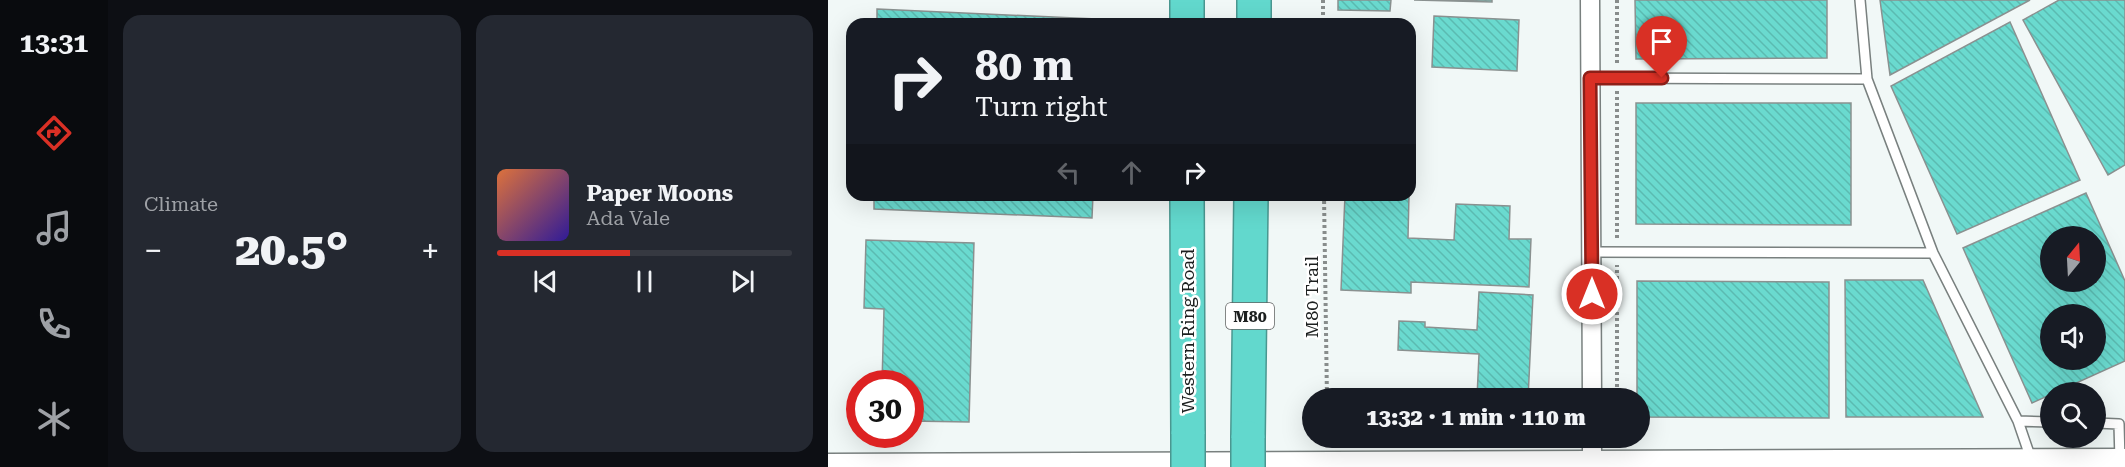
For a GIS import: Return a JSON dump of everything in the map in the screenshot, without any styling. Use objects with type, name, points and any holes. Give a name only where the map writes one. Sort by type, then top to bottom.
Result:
[{"type":"highway","points":[[1187,0],[1187,18]]},
{"type":"highway","points":[[1254,0],[1254,18]]},
{"type":"highway","name":"Western Ring Road","points":[[1187,201],[1188,467]]},
{"type":"highway","name":"M80","points":[[1248,452],[1251,201]]},
{"type":"street","points":[[1590,0],[1592,388]]},
{"type":"street","points":[[1592,448],[1592,463]]},
{"type":"street","points":[[828,466],[2122,461]]},
{"type":"lane","points":[[1860,0],[1867,80],[1933,253],[2018,421],[2032,462]]},
{"type":"lane","points":[[1590,78],[1867,80]]},
{"type":"lane","points":[[1591,252],[1933,253]]},
{"type":"lane","points":[[2018,421],[2040,422]]},
{"type":"lane","points":[[2106,423],[2119,424],[2122,461]]},
{"type":"path","points":[[1323,0],[1323,18]]},
{"type":"path","points":[[1617,0],[1617,388]]},
{"type":"path","name":"M80 Trail","points":[[1324,201],[1327,388]]},
{"type":"building","points":[[1338,0],[1391,0],[1390,11],[1338,10]]},
{"type":"building","points":[[1414,0],[1492,0],[1492,2]]},
{"type":"building","points":[[1635,0],[1827,0],[1827,58],[1636,59]]},
{"type":"building","points":[[1880,0],[2030,0],[1890,75]]},
{"type":"building","points":[[2059,0],[2125,0],[2125,165],[2108,175],[2023,20]]},
{"type":"building","points":[[877,9],[1074,18],[877,18]]},
{"type":"building","points":[[1434,16],[1519,20],[1517,71],[1432,67]]},
{"type":"building","points":[[2010,22],[2080,180],[1957,234],[1891,86]]},
{"type":"building","points":[[1636,103],[1851,103],[1851,225],[1636,224]]},
{"type":"building","points":[[2086,193],[2101,226],[2040,226],[2040,292],[2106,292],[2106,238],[2125,281],[2125,361],[2106,370],[2106,304],[2040,304],[2040,370],[2105,370],[2078,382],[2040,382],[2040,399],[2032,403],[1963,248]]},
{"type":"building","points":[[874,201],[1093,201],[1092,218],[874,209]]},
{"type":"building","points":[[1345,201],[1409,201],[1408,238],[1454,240],[1456,204],[1510,206],[1509,239],[1531,239],[1529,287],[1411,282],[1411,293],[1341,290]]},
{"type":"building","points":[[866,240],[974,243],[969,422],[924,421],[924,370],[882,370],[884,309],[864,308]]},
{"type":"building","points":[[1845,280],[1923,280],[1983,417],[1846,417]]},
{"type":"building","points":[[1637,281],[1829,282],[1829,418],[1650,417],[1650,388],[1637,388]]},
{"type":"building","points":[[1479,292],[1533,295],[1529,388],[1477,388],[1479,354],[1398,350],[1399,321],[1425,322],[1425,327],[1477,330]]},
{"type":"route","points":[[1592,294],[1590,78],[1662,78]]}]
